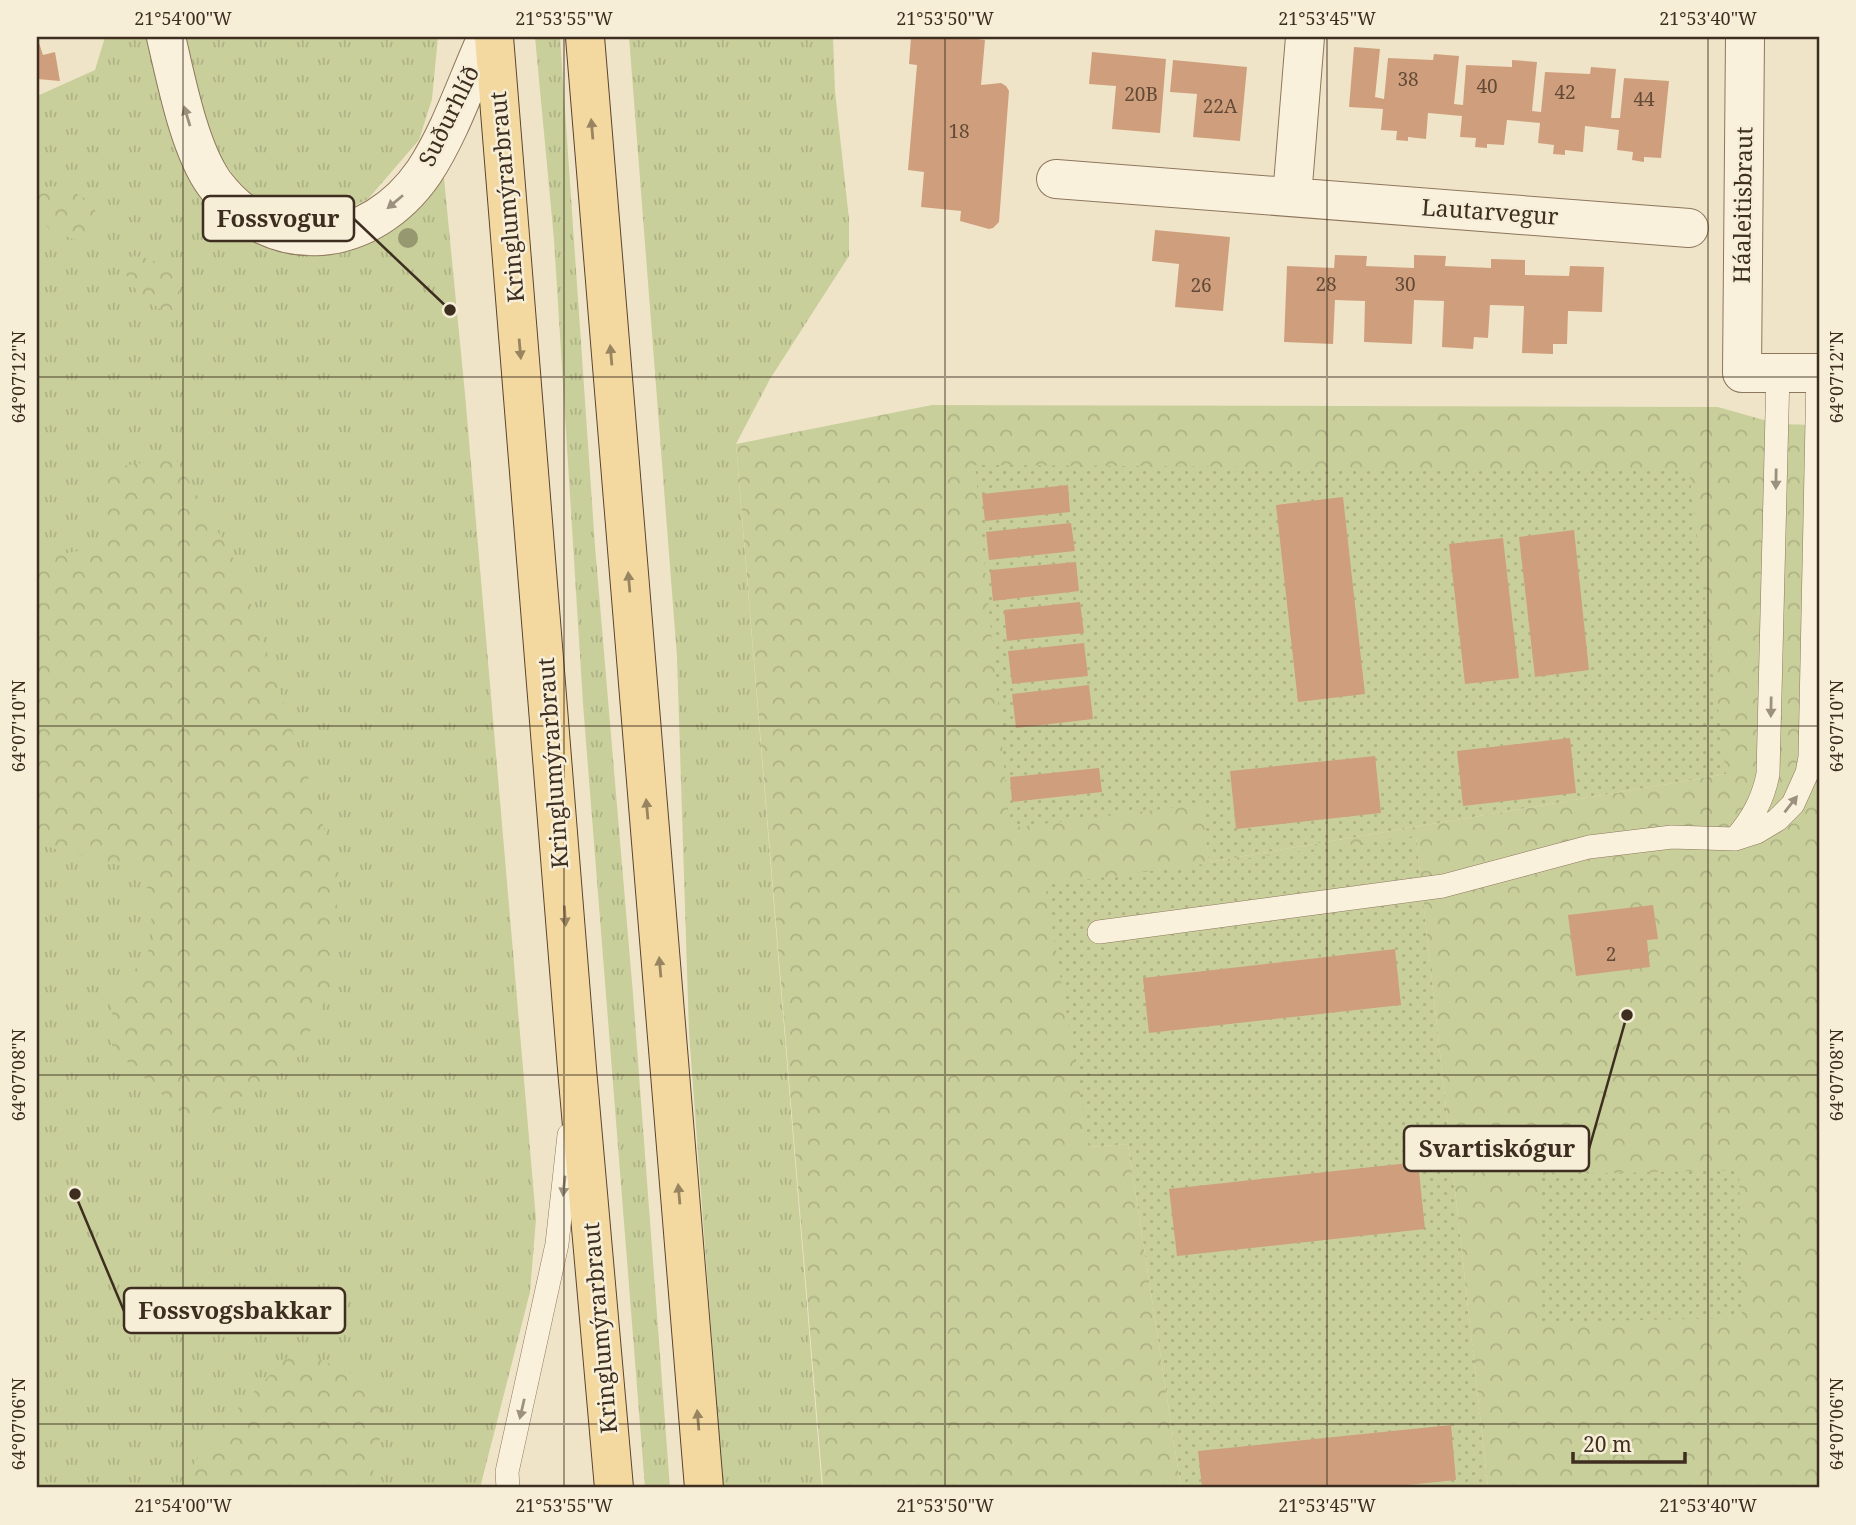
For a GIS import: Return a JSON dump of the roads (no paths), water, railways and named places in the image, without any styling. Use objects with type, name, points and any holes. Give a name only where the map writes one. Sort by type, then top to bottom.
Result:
[{"type":"main road","name":"Kringlumýrarbraut","points":[[494,37],[577,1069],[614,1488]]},
{"type":"main road","points":[[585,37],[704,1488]]},
{"type":"street","name":"Suðurhlíð","points":[[166,37],[176,80],[199,153],[213,181],[230,201],[256,221],[286,235],[313,237],[345,233],[398,201],[423,172],[445,133],[487,37]]},
{"type":"street","points":[[1292,197],[1305,37]]},
{"type":"street","name":"Háaleitisbraut","points":[[1745,37],[1760,373]]},
{"type":"street","name":"Lautarvegur","points":[[1056,179],[1689,228]]},
{"type":"street","points":[[1760,373],[1819,373]]},
{"type":"lane","points":[[1735,839],[1750,822],[1761,802],[1769,774],[1760,373]]},
{"type":"lane","points":[[1099,932],[1443,886],[1589,848],[1672,837],[1735,839],[1757,832],[1777,820],[1793,804],[1807,773],[1810,757],[1819,373]]},
{"type":"lane","points":[[508,1488],[507,1472],[557,1244],[577,1069]]},
{"type":"place","name":"Fossvogur","points":[[450,310]]},
{"type":"place","name":"Svartiskógur","points":[[1627,1015]]},
{"type":"place","name":"Fossvogsbakkar","points":[[75,1194]]}]
